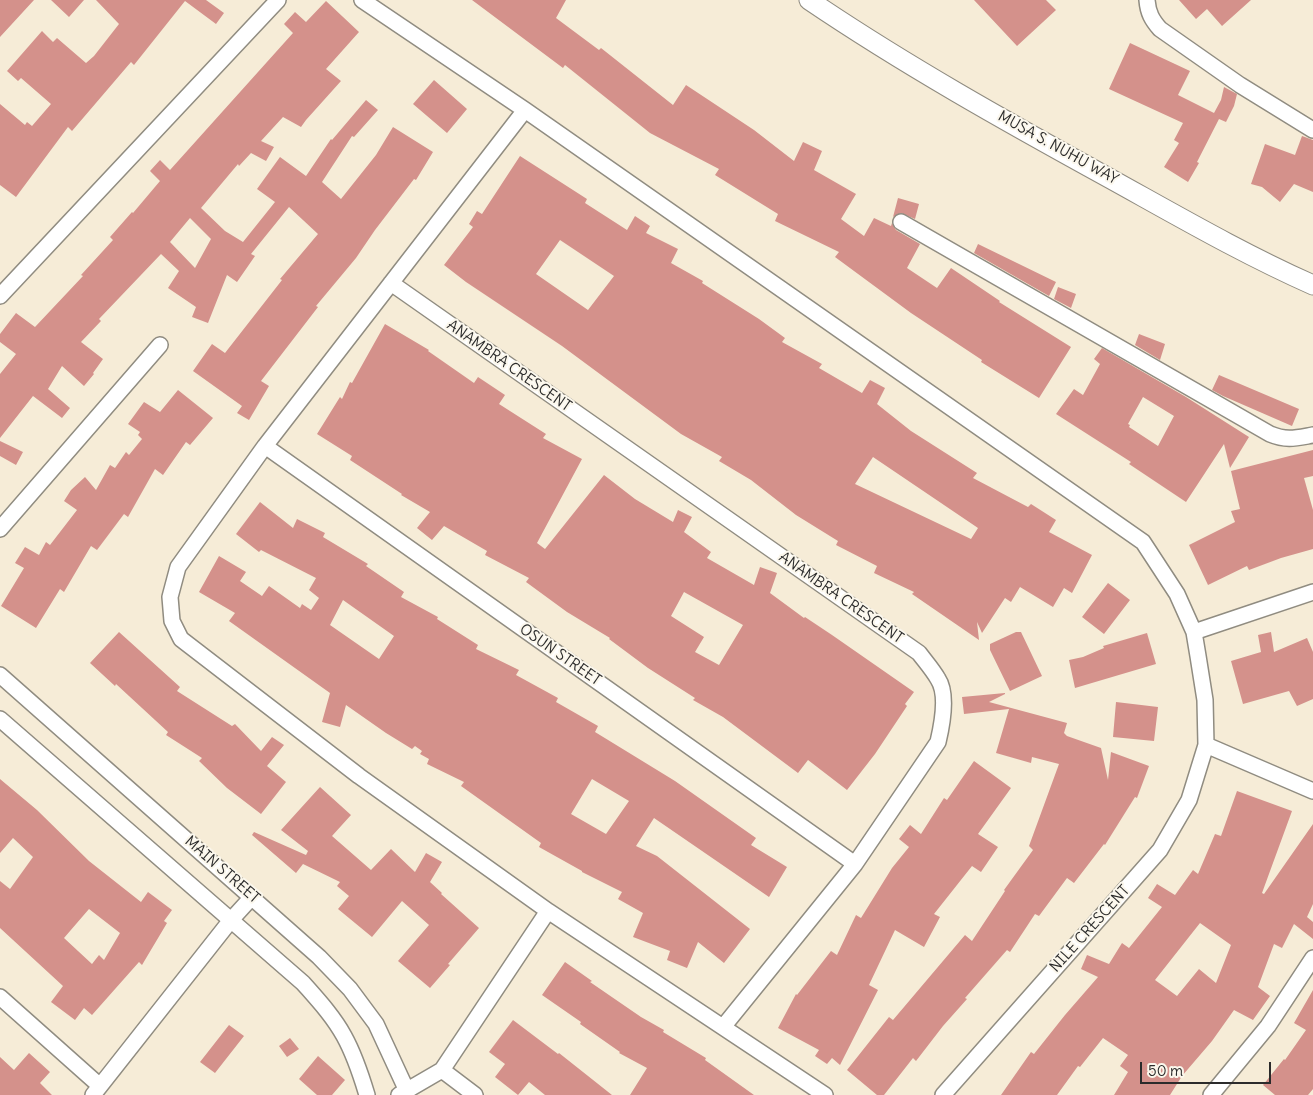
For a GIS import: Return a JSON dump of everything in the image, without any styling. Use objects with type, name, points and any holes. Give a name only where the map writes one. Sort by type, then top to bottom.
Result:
[{"type":"street","points":[[0,296],[278,0]]},
{"type":"street","name":"NILE CRESCENT","points":[[362,0],[525,110],[1143,542],[1177,594],[1194,632],[1205,700],[1206,745],[1189,800],[1160,850],[943,1095]]},
{"type":"street","name":"MUSA S. NUHU WAY","points":[[809,0],[915,67],[1068,155],[1267,265],[1313,285]]},
{"type":"street","points":[[1147,0],[1152,20],[1160,29],[1240,85],[1313,130]]},
{"type":"street","points":[[525,110],[265,446],[178,567],[170,597],[172,621],[181,639],[359,776],[548,911],[825,1095]]},
{"type":"street","points":[[901,222],[1270,434],[1282,439],[1294,439],[1313,435]]},
{"type":"street","name":"ANAMBRA CRESCENT","points":[[391,283],[919,653],[940,680],[943,700],[943,722],[938,742],[854,864],[723,1027]]},
{"type":"street","points":[[0,529],[160,345]]},
{"type":"street","name":"OSUN STREET","points":[[265,446],[854,864]]},
{"type":"street","points":[[1194,632],[1313,592]]},
{"type":"street","name":"MAIN STREET","points":[[0,674],[319,957],[350,989],[376,1024],[404,1094]]},
{"type":"street","points":[[0,719],[303,983],[325,1007],[344,1036],[367,1095]]},
{"type":"street","points":[[1206,745],[1313,791]]},
{"type":"street","points":[[0,997],[96,1090],[231,920],[252,897]]},
{"type":"street","points":[[404,1094],[442,1070],[548,911]]},
{"type":"street","points":[[1211,1095],[1268,1026],[1313,958]]},
{"type":"street","points":[[442,1070],[475,1095]]},
{"type":"building","points":[[0,0],[34,0],[0,37]]},
{"type":"building","points":[[51,0],[84,0],[69,17]]},
{"type":"building","points":[[96,0],[206,0],[224,13],[216,24],[185,1],[134,65],[131,62],[72,131],[68,127],[16,197],[0,185],[0,104],[25,125],[27,122],[32,126],[51,104],[21,78],[18,81],[7,71],[42,31],[53,42],[57,38],[86,63],[94,56],[119,24]]},
{"type":"building","points":[[472,0],[566,0],[556,18],[599,50],[601,48],[673,105],[686,85],[754,130],[794,161],[803,142],[822,151],[814,170],[856,194],[841,219],[864,236],[874,218],[891,226],[892,223],[896,230],[920,244],[907,268],[937,288],[951,268],[999,302],[1071,347],[1039,398],[981,362],[982,360],[911,313],[835,257],[839,252],[775,221],[778,214],[715,175],[719,169],[650,133],[565,65],[563,68]]},
{"type":"building","points":[[974,0],[1046,0],[1056,10],[1017,46]]},
{"type":"building","points":[[1179,0],[1251,0],[1222,26],[1207,9],[1196,19]]},
{"type":"building","points":[[326,1],[359,32],[326,69],[341,81],[301,127],[283,117],[261,141],[274,147],[266,161],[251,153],[239,166],[238,164],[201,208],[225,231],[243,242],[275,202],[257,189],[280,157],[306,176],[331,139],[366,100],[378,110],[354,137],[352,136],[322,182],[341,199],[376,155],[393,127],[433,152],[416,180],[414,179],[356,258],[316,306],[318,307],[261,381],[269,386],[249,420],[237,413],[242,406],[193,371],[212,344],[225,353],[282,280],[280,279],[318,234],[289,207],[251,254],[255,256],[237,282],[227,275],[208,323],[192,317],[196,307],[168,288],[179,271],[161,254],[99,319],[101,321],[81,342],[103,359],[84,386],[62,366],[48,389],[70,408],[62,418],[33,396],[0,438],[0,374],[16,354],[0,342],[0,334],[16,313],[35,327],[83,276],[81,275],[113,240],[110,237],[160,181],[150,171],[160,160],[170,170],[293,33],[284,24],[295,12],[306,22]],"holes":[[[190,218],[211,239],[195,268],[170,242]]]},
{"type":"building","points":[[1130,43],[1190,71],[1178,95],[1214,113],[1221,100],[1224,87],[1237,94],[1234,106],[1226,122],[1219,119],[1188,182],[1164,167],[1179,143],[1174,140],[1183,123],[1109,89]]},
{"type":"building","points":[[434,80],[467,109],[447,133],[413,104]]},
{"type":"building","points":[[1302,136],[1313,140],[1313,192],[1294,184],[1280,202],[1262,187],[1251,184],[1265,144],[1295,155]]},
{"type":"building","points":[[520,156],[587,199],[585,203],[627,230],[635,216],[650,226],[646,233],[678,249],[671,263],[703,281],[702,283],[759,319],[785,338],[782,342],[822,364],[819,368],[862,393],[870,380],[885,388],[877,404],[911,431],[977,473],[973,478],[1028,507],[1031,504],[1056,520],[1049,532],[1092,555],[1072,593],[1064,588],[1053,607],[1020,587],[1011,602],[1005,598],[982,633],[977,622],[979,640],[912,594],[914,592],[874,573],[877,566],[836,545],[838,541],[796,515],[751,480],[719,461],[722,457],[681,434],[562,346],[466,282],[444,265],[473,227],[469,224],[477,211],[482,214]],"holes":[[[560,240],[614,276],[588,310],[536,274]],[[873,457],[978,528],[971,539],[855,484]]]},
{"type":"building","points":[[898,198],[919,204],[915,219],[901,213],[893,217]]},
{"type":"building","points":[[978,244],[1056,282],[1049,296],[974,253]]},
{"type":"building","points":[[1058,287],[1076,294],[1071,308],[1054,299]]},
{"type":"building","points":[[385,324],[429,350],[474,383],[478,377],[505,395],[499,404],[546,434],[543,438],[582,459],[537,543],[545,549],[604,475],[635,499],[673,522],[678,510],[692,517],[684,532],[711,552],[707,558],[754,585],[760,567],[777,573],[770,593],[914,692],[905,704],[907,706],[875,754],[847,790],[808,760],[798,773],[723,717],[693,700],[695,698],[648,668],[610,638],[567,612],[526,582],[529,578],[485,555],[487,551],[444,526],[432,540],[417,528],[430,512],[401,495],[350,460],[352,456],[317,434],[340,397],[342,399],[350,382],[352,383]],"holes":[[[684,592],[743,625],[719,665],[695,652],[704,637],[671,616]]]},
{"type":"building","points":[[1139,334],[1165,344],[1160,360],[1135,345]]},
{"type":"building","points":[[1102,348],[1186,397],[1249,437],[1230,468],[1224,444],[1186,502],[1129,464],[1131,462],[1056,414],[1074,389],[1083,395],[1100,364],[1094,359]],"holes":[[[1143,397],[1174,416],[1158,446],[1129,427],[1130,425],[1128,424]]]},
{"type":"building","points":[[1219,375],[1299,409],[1292,426],[1212,390]]},
{"type":"building","points":[[178,390],[213,418],[190,445],[186,442],[163,475],[155,469],[128,517],[124,514],[97,550],[91,546],[64,592],[60,589],[36,628],[1,606],[24,568],[15,563],[25,547],[39,555],[46,542],[50,545],[77,510],[64,501],[71,490],[85,477],[96,490],[110,465],[115,468],[126,452],[129,455],[142,439],[138,435],[140,432],[128,424],[144,402],[160,412]]},
{"type":"building","points":[[0,441],[23,452],[16,465],[0,456]]},
{"type":"building","points":[[1313,450],[1313,476],[1304,478],[1313,510],[1313,549],[1249,570],[1247,566],[1208,585],[1189,545],[1235,522],[1231,511],[1240,509],[1231,471]]},
{"type":"building","points":[[260,502],[293,528],[297,519],[325,533],[323,537],[368,564],[366,566],[404,592],[401,597],[438,617],[437,619],[478,645],[476,649],[519,670],[516,675],[558,698],[556,702],[598,726],[595,732],[675,781],[756,838],[751,845],[787,867],[769,897],[654,818],[636,846],[657,856],[750,929],[724,963],[698,942],[687,968],[667,960],[670,951],[633,937],[643,913],[618,899],[622,892],[539,847],[541,843],[461,786],[464,782],[427,764],[429,759],[420,754],[422,751],[415,746],[412,749],[346,705],[340,727],[322,722],[330,693],[229,621],[235,613],[199,592],[219,556],[246,572],[240,581],[262,596],[269,586],[300,608],[302,604],[311,610],[319,598],[309,590],[316,578],[261,550],[259,552],[236,534]],"holes":[[[343,600],[394,636],[379,659],[330,625]],[[592,779],[629,801],[606,834],[571,814]]]},
{"type":"building","points":[[1108,583],[1130,600],[1104,634],[1082,617]]},
{"type":"building","points":[[119,632],[180,687],[177,691],[232,726],[235,724],[261,751],[272,737],[284,745],[267,766],[286,782],[261,814],[227,788],[199,761],[202,758],[166,735],[168,732],[90,663]]},
{"type":"building","points":[[1016,632],[1021,632],[1042,676],[1010,691],[990,650],[990,644]]},
{"type":"building","points":[[1271,632],[1274,652],[1307,638],[1313,652],[1313,699],[1297,706],[1289,691],[1243,704],[1231,661],[1261,652],[1258,635]]},
{"type":"building","points":[[1147,633],[1156,664],[1075,688],[1069,660],[1083,657],[1104,648],[1103,646]]},
{"type":"building","points":[[1005,693],[989,702],[1067,723],[1064,733],[1067,736],[1101,748],[1108,780],[1111,752],[1149,766],[1137,798],[1135,797],[1105,845],[1074,883],[1067,878],[1039,916],[1035,914],[1010,952],[1007,950],[965,998],[967,999],[916,1061],[913,1058],[884,1095],[877,1095],[847,1070],[889,1017],[893,1020],[965,935],[972,941],[1004,890],[1033,850],[1029,846],[1059,764],[1032,757],[1031,763],[996,753],[1009,709],[964,714],[962,697]]},
{"type":"building","points":[[1116,702],[1158,707],[1154,741],[1113,737]]},
{"type":"building","points":[[974,761],[1011,788],[978,834],[998,847],[981,872],[972,866],[934,914],[940,917],[924,947],[895,930],[869,985],[878,990],[840,1065],[832,1058],[827,1064],[815,1056],[819,1050],[778,1028],[796,994],[831,951],[837,955],[856,915],[861,918],[892,868],[909,847],[899,839],[910,825],[921,834],[944,798],[947,800]]},
{"type":"building","points":[[0,779],[37,810],[89,861],[141,902],[148,892],[172,910],[164,921],[167,923],[142,965],[139,962],[92,1015],[84,1008],[75,1020],[51,1002],[63,986],[0,928],[0,881],[10,889],[33,857],[13,838],[0,853]],"holes":[[[89,909],[120,933],[104,960],[99,955],[92,964],[64,938]]]},
{"type":"building","points":[[320,787],[351,815],[332,836],[371,870],[391,849],[415,872],[426,853],[442,862],[430,882],[479,928],[430,988],[398,961],[429,925],[402,901],[372,937],[338,909],[349,896],[337,886],[340,882],[303,864],[296,873],[252,835],[254,832],[306,855],[308,851],[281,830]]},
{"type":"building","points":[[1237,791],[1292,811],[1262,893],[1264,894],[1313,824],[1313,904],[1307,917],[1313,922],[1313,939],[1294,924],[1282,948],[1274,944],[1258,987],[1270,996],[1253,1020],[1234,1010],[1212,1041],[1182,1076],[1170,1095],[1114,1095],[1128,1072],[1120,1066],[1128,1055],[1103,1038],[1080,1067],[1078,1066],[1057,1095],[1001,1095],[1031,1052],[1034,1054],[1098,977],[1081,969],[1087,955],[1109,964],[1122,943],[1129,948],[1162,907],[1148,898],[1157,884],[1175,895],[1193,870],[1198,874],[1215,834],[1221,836]],"holes":[[[1200,923],[1231,945],[1216,983],[1199,969],[1177,996],[1155,980]]]},
{"type":"building","points":[[565,962],[592,981],[590,982],[641,1017],[664,1030],[663,1032],[706,1058],[705,1060],[754,1095],[630,1095],[647,1068],[619,1053],[580,1024],[581,1022],[542,995]]},
{"type":"building","points":[[1313,990],[1313,1089],[1308,1095],[1275,1095],[1263,1085],[1285,1060],[1306,1030],[1294,1023]]},
{"type":"building","points":[[513,1020],[612,1095],[545,1095],[529,1082],[518,1095],[495,1077],[505,1064],[489,1052]]},
{"type":"building","points":[[229,1025],[244,1036],[215,1073],[200,1062]]},
{"type":"building","points":[[290,1038],[299,1049],[287,1057],[279,1046]]},
{"type":"building","points":[[29,1053],[50,1072],[40,1083],[52,1095],[0,1095],[0,1057],[14,1070]]},
{"type":"building","points":[[318,1056],[345,1080],[332,1095],[317,1095],[299,1079]]}]
